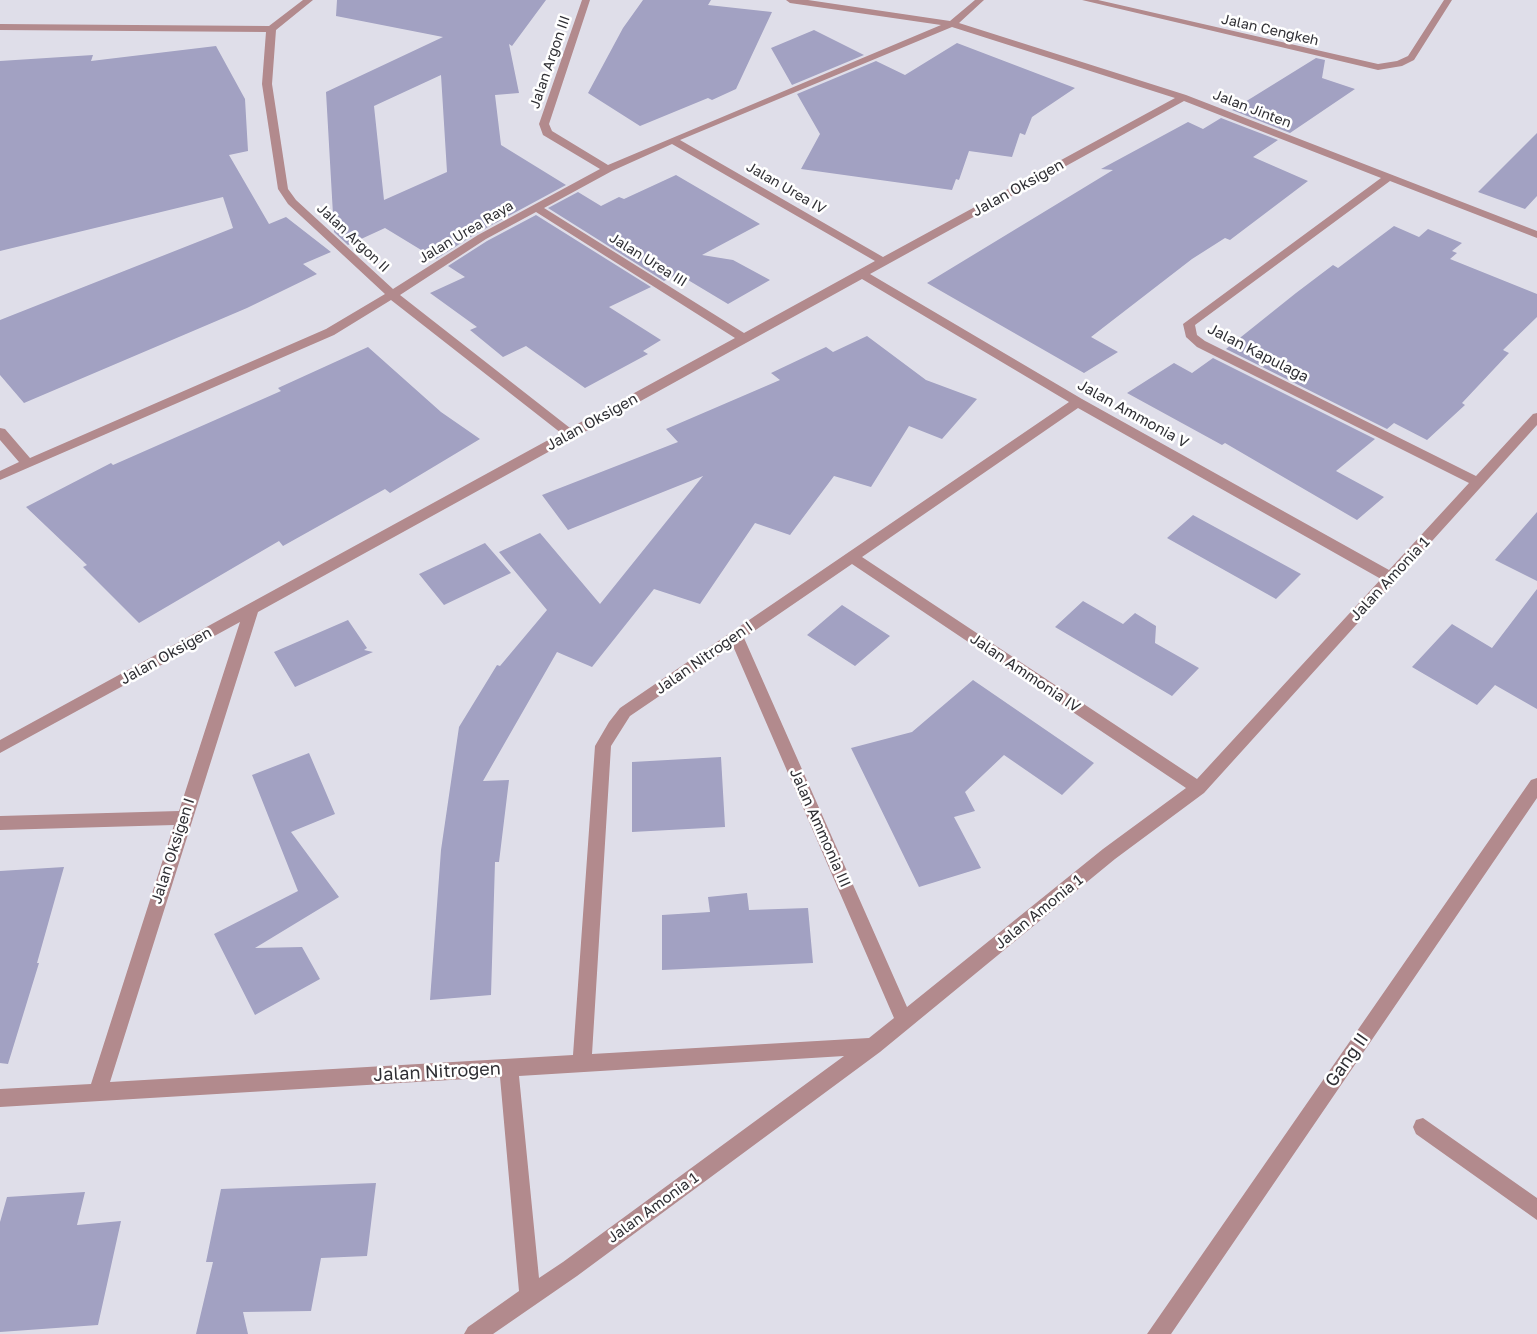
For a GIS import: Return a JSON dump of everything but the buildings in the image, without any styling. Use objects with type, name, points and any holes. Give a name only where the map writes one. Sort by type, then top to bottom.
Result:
[{"type":"street","points":[[0,27],[272,29],[309,0]]},
{"type":"street","name":"Jalan Argon III","points":[[586,0],[544,124],[547,133],[608,170]]},
{"type":"street","name":"Jalan Jinten","points":[[790,0],[952,24],[1184,97],[1537,235]]},
{"type":"street","name":"Jalan Urea Raya","points":[[0,476],[330,332],[482,237],[608,170],[672,140],[952,24],[980,0]]},
{"type":"street","name":"Jalan Cengkeh","points":[[1086,0],[1362,65],[1386,67],[1411,58],[1448,0]]},
{"type":"street","name":"Jalan Argon II","points":[[272,29],[267,84],[283,189],[292,202],[392,295],[570,434]]},
{"type":"street","name":"Jalan Oksigen","points":[[0,747],[1184,97]]},
{"type":"street","name":"Jalan Urea IV","points":[[672,140],[884,262]]},
{"type":"street","name":"Jalan Kapulaga","points":[[1389,177],[1189,324],[1190,331],[1192,337],[1201,344],[1479,483]]},
{"type":"street","name":"Jalan Urea III","points":[[536,208],[744,338]]},
{"type":"street","name":"Jalan Ammonia V","points":[[861,274],[1078,402],[1391,578]]},
{"type":"street","name":"Jalan Nitrogen I","points":[[582,1063],[603,746],[614,726],[626,712],[1078,402]]},
{"type":"street","name":"Jalan Amonia 1","points":[[475,1334],[530,1297],[873,1046],[1109,854],[1198,788],[1537,417]]},
{"type":"street","points":[[0,432],[27,464]]},
{"type":"street","name":"Jalan Ammonia IV","points":[[852,557],[1198,788]]},
{"type":"street","name":"Jalan Oksigen I","points":[[97,1093],[251,610]]},
{"type":"street","name":"Jalan Ammonia III","points":[[736,636],[904,1021]]},
{"type":"street","name":"Gang II","points":[[1158,1334],[1537,785]]},
{"type":"street","points":[[0,823],[184,818]]},
{"type":"street","name":"Jalan Nitrogen","points":[[0,1098],[873,1046]]},
{"type":"street","points":[[509,1068],[530,1297]]},
{"type":"street","points":[[1423,1127],[1537,1210]]}]
